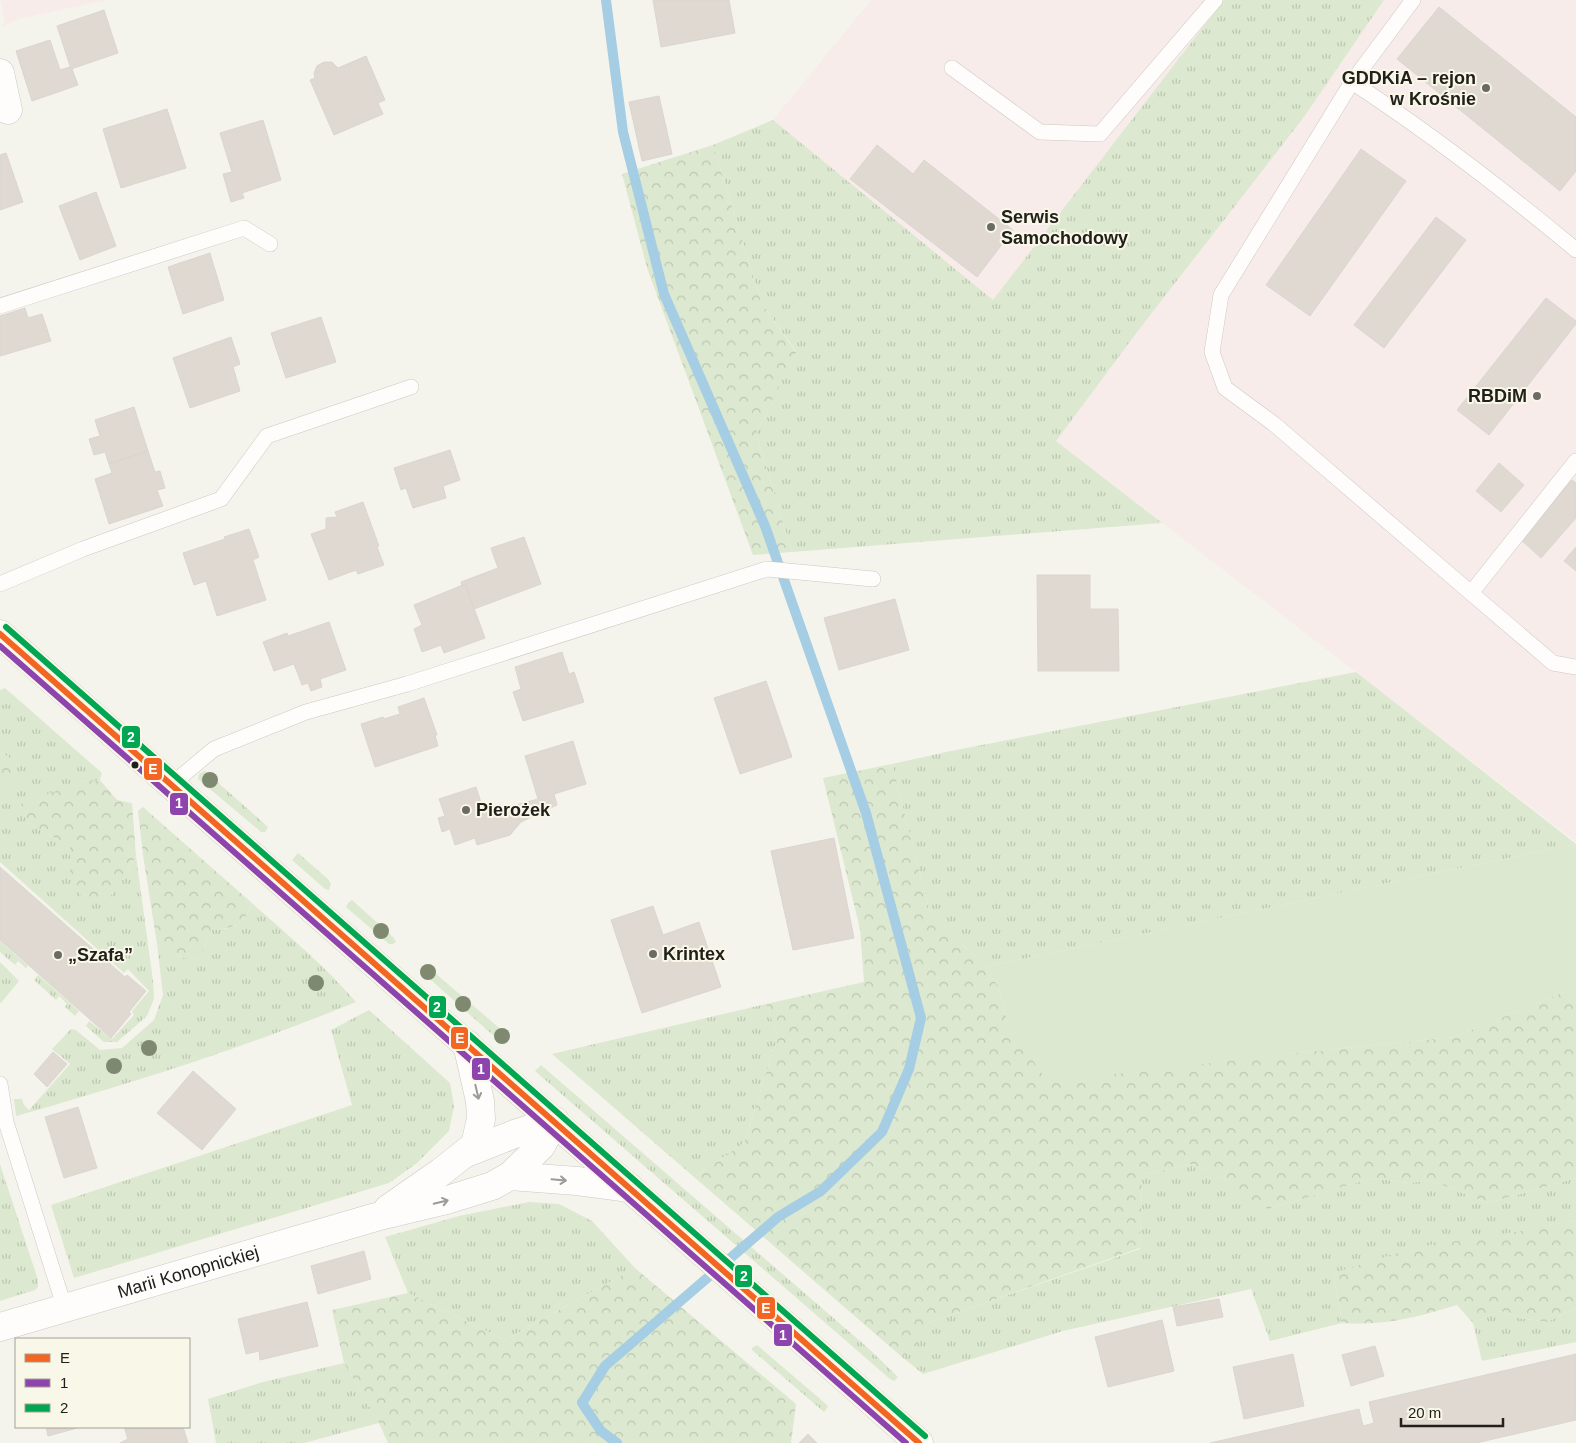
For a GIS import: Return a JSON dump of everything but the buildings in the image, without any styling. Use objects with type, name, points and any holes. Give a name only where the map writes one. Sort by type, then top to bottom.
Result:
[{"type":"main road","points":[[0,72],[8,110]]},
{"type":"main road","points":[[0,634],[919,1443]]},
{"type":"main road","name":"Marii Konopnickiej","points":[[376,1217],[475,1145],[481,1119],[480,1101],[466,1044]]},
{"type":"main road","name":"Marii Konopnickiej","points":[[464,1154],[517,1133],[555,1121]]},
{"type":"main road","name":"Marii Konopnickiej","points":[[0,1327],[376,1217],[492,1186],[510,1176],[541,1146],[555,1121]]},
{"type":"main road","points":[[510,1176],[577,1181],[630,1188]]},
{"type":"lane","points":[[952,68],[1040,132],[1100,134],[1215,0]]},
{"type":"lane","points":[[1413,0],[1352,82],[1221,296],[1212,352],[1225,388],[1274,424],[1554,663],[1576,666]]},
{"type":"lane","points":[[1352,82],[1402,115],[1576,250]]},
{"type":"lane","points":[[0,306],[244,228],[270,244]]},
{"type":"lane","points":[[0,584],[83,549],[221,499],[267,436],[411,387]]},
{"type":"lane","points":[[1471,593],[1576,462]]},
{"type":"lane","points":[[171,785],[214,749],[306,712],[407,684],[767,570],[873,579]]},
{"type":"lane","points":[[0,1084],[6,1122],[65,1309]]},
{"type":"shaded area","points":[[0,0],[107,0],[19,19],[3,27],[4,15]]},
{"type":"shaded area","points":[[871,0],[1224,0],[993,301],[773,120]]},
{"type":"shaded area","points":[[1384,0],[1576,0],[1576,842],[1056,441],[1141,327],[1304,117]]},
{"type":"green space","points":[[1224,0],[1384,0],[1304,117],[1141,327],[1056,441],[1162,523],[792,552],[756,433],[796,351],[762,304],[713,145],[773,120],[993,300]]},
{"type":"green space","points":[[713,145],[762,304],[796,352],[756,433],[792,552],[753,555],[648,271],[622,174]]},
{"type":"green space","points":[[1356,672],[1576,844],[984,967],[929,909],[892,764]]},
{"type":"green space","points":[[5,688],[102,773],[100,780],[81,782],[27,823],[70,846],[70,874],[117,889],[136,856],[154,999],[147,1016],[117,1042],[104,1042],[86,1026],[89,1021],[112,1039],[134,1015],[132,1011],[149,991],[128,969],[124,973],[0,862],[0,794],[15,777],[9,757],[0,753],[0,690]]},
{"type":"green space","points":[[0,753],[9,757],[16,778],[0,794]]},
{"type":"green space","points":[[892,764],[929,909],[984,967],[998,986],[1009,1027],[1287,1054],[1454,1037],[1576,987],[1576,1178],[1488,1203],[1430,1180],[1409,1183],[1372,1178],[1272,1208],[1261,1209],[1233,1183],[1192,1164],[1142,1175],[1140,1248],[928,1323],[924,1326],[916,1346],[902,1357],[694,1177],[744,1143],[778,1036],[766,1004],[864,982],[860,929],[823,778]]},
{"type":"green space","points":[[205,771],[268,827],[265,832],[261,832],[198,779],[199,774]]},
{"type":"green space","points":[[100,780],[117,800],[132,803],[136,856],[117,889],[104,903],[81,896],[70,874],[70,846],[27,823],[21,804],[81,782]]},
{"type":"green space","points":[[143,807],[253,904],[241,922],[233,927],[212,930],[199,959],[184,958],[157,944],[138,811]]},
{"type":"green space","points":[[1576,844],[1576,987],[1454,1037],[1287,1054],[1048,1082],[1009,1027],[998,986],[984,967]]},
{"type":"green space","points":[[298,853],[328,879],[331,884],[329,890],[325,889],[292,860]]},
{"type":"green space","points":[[352,900],[393,937],[396,942],[389,944],[346,907]]},
{"type":"green space","points":[[253,904],[319,964],[356,1002],[315,1019],[188,1064],[16,1116],[14,1099],[22,1099],[24,1105],[29,1110],[70,1064],[52,1049],[71,1029],[76,1030],[100,1050],[122,1048],[154,1020],[163,995],[157,944],[184,958],[199,959],[212,930],[233,927],[245,917]]},
{"type":"green space","points":[[0,941],[28,966],[26,968],[18,961],[15,965],[0,952]]},
{"type":"green space","points":[[0,962],[19,981],[1,1003],[0,1003]]},
{"type":"green space","points":[[428,967],[509,1038],[502,1041],[496,1038],[422,972],[422,969]]},
{"type":"green space","points":[[38,975],[79,1011],[75,1016],[65,1007],[67,1004],[59,996],[56,1000],[34,980]]},
{"type":"green space","points":[[766,1004],[778,1036],[744,1143],[694,1177],[552,1054]]},
{"type":"green space","points":[[369,1010],[450,1083],[454,1106],[449,1131],[417,1163],[389,1183],[74,1278],[51,1205],[352,1105],[331,1030]]},
{"type":"green space","points":[[541,1065],[868,1348],[898,1377],[894,1381],[890,1379],[535,1071]]},
{"type":"green space","points":[[0,1164],[38,1280],[38,1287],[35,1290],[0,1301]]},
{"type":"green space","points":[[1192,1164],[1233,1183],[1262,1209],[1272,1208],[1372,1178],[1409,1183],[1430,1180],[1488,1203],[1576,1178],[1576,1220],[1333,1273],[1342,1323],[1270,1341],[1251,1289],[1063,1331],[923,1374],[902,1357],[916,1346],[924,1325],[928,1323],[1140,1249],[1142,1175]]},
{"type":"green space","points":[[529,1202],[559,1204],[592,1221],[635,1268],[505,1340],[408,1293],[385,1237],[459,1216]]},
{"type":"green space","points":[[1576,1220],[1576,1308],[1547,1322],[1519,1318],[1501,1311],[1473,1323],[1457,1305],[1401,1320],[1357,1324],[1342,1323],[1333,1273],[1417,1247],[1528,1230]]},
{"type":"green space","points":[[635,1268],[796,1404],[791,1443],[388,1443],[379,1423],[344,1363],[332,1310],[408,1293],[505,1340]]},
{"type":"green space","points":[[1576,1308],[1576,1342],[1482,1361],[1473,1323],[1501,1311],[1519,1318],[1547,1322]]},
{"type":"green space","points":[[757,1345],[826,1404],[828,1407],[824,1412],[752,1350]]},
{"type":"green space","points":[[344,1363],[379,1423],[304,1443],[216,1443],[208,1399],[263,1382]]},
{"type":"waterway","points":[[606,0],[623,132],[664,294],[765,526],[866,813],[921,1018],[909,1069],[882,1132],[821,1191],[778,1217],[605,1366],[582,1403],[601,1431],[617,1443]]},
{"type":"transit line","name":"2","points":[[6,627],[925,1436]]},
{"type":"transit line","name":"E","points":[[0,634],[919,1443]]},
{"type":"transit line","name":"1","points":[[0,646],[906,1443]]},
{"type":"place","name":"GDDKiA – rejon w Krośnie","points":[[1486,88]]},
{"type":"place","name":"Serwis Samochodowy","points":[[991,227]]},
{"type":"place","name":"RBDiM","points":[[1537,396]]},
{"type":"place","name":"Pierożek","points":[[466,810]]},
{"type":"place","name":"Krintex","points":[[653,954]]},
{"type":"place","name":"„Szafa”","points":[[58,955]]}]
